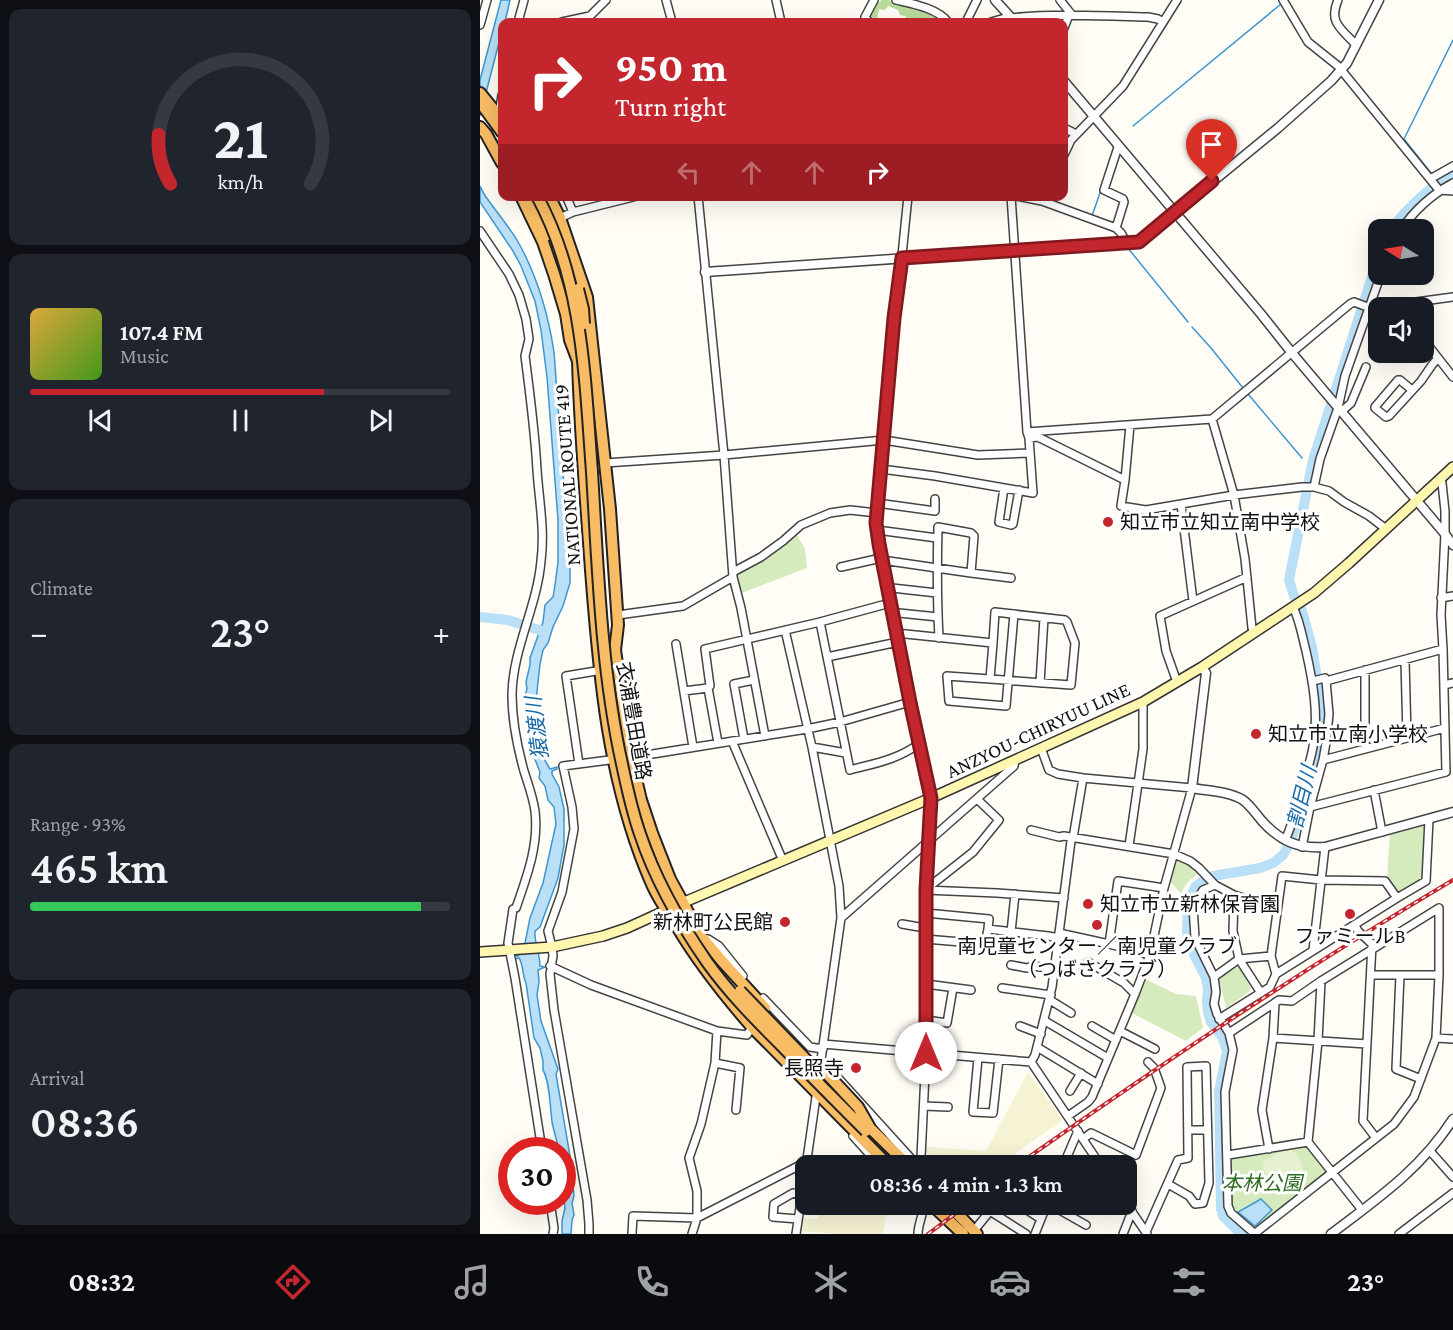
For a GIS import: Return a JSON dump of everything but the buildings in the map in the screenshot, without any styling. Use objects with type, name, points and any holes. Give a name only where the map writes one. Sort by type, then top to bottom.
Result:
[{"type":"highway","points":[[480,93],[498,114]]},
{"type":"highway","points":[[480,102],[498,127]]},
{"type":"highway","points":[[480,111],[498,135]]},
{"type":"highway","points":[[480,120],[498,145]]},
{"type":"highway","points":[[483,130],[498,156]]},
{"type":"highway","name":"NATIONAL ROUTE 419","points":[[522,201],[543,242],[578,361],[583,458],[601,687],[614,759]]},
{"type":"highway","points":[[532,201],[542,223],[567,300],[578,361]]},
{"type":"highway","name":"衣浦豊田道路","points":[[539,201],[561,253],[577,320],[586,393],[607,680],[630,804],[641,837],[670,902],[708,963],[752,1015],[888,1155]]},
{"type":"highway","name":"衣浦豊田道路","points":[[546,201],[570,256],[582,309],[591,385],[605,615],[614,690],[623,754],[651,850],[673,896],[702,945],[720,969],[870,1128]]},
{"type":"highway","points":[[552,201],[561,218]]},
{"type":"highway","name":"NATIONAL ROUTE 419","points":[[561,218],[587,297],[605,463],[615,612]]},
{"type":"highway","name":"衣浦豊田道路","points":[[591,385],[598,422],[615,612]]},
{"type":"highway","points":[[615,612],[618,625],[615,650],[631,758],[652,833],[682,903],[701,936],[722,962],[858,1107],[870,1128],[903,1155]]},
{"type":"highway","points":[[614,759],[626,810],[651,884],[701,964],[752,1028],[878,1155]]},
{"type":"highway","points":[[943,1215],[963,1234]]},
{"type":"highway","points":[[946,1215],[963,1234]]},
{"type":"highway","points":[[960,1215],[977,1231]]},
{"type":"main road","name":"ANZYOU-CHIRYUU LINE","points":[[480,952],[551,947],[603,936],[627,928],[931,798],[1143,702],[1202,668],[1314,593],[1452,469]]},
{"type":"street","points":[[480,25],[488,0]]},
{"type":"street","points":[[519,18],[524,0]]},
{"type":"street","points":[[581,18],[590,16],[606,0]]},
{"type":"street","points":[[666,0],[671,18]]},
{"type":"street","points":[[776,0],[780,18]]},
{"type":"street","points":[[866,18],[873,0]]},
{"type":"street","points":[[896,0],[914,4],[945,18]]},
{"type":"street","points":[[968,18],[977,0]]},
{"type":"street","points":[[995,0],[1009,18]]},
{"type":"street","points":[[1060,0],[1070,15]]},
{"type":"street","points":[[1068,146],[1076,134],[1123,86],[1178,0]]},
{"type":"street","points":[[1283,0],[1308,42],[1342,70],[1439,190],[1453,191]]},
{"type":"street","points":[[1338,0],[1333,13],[1334,21],[1356,45]]},
{"type":"street","points":[[705,272],[1139,242],[1278,128],[1342,70],[1379,0]]},
{"type":"street","points":[[1017,18],[1037,15],[1148,17],[1163,22]]},
{"type":"street","points":[[1068,19],[1070,15]]},
{"type":"street","points":[[1068,86],[1453,545]]},
{"type":"street","points":[[1068,131],[1076,134]]},
{"type":"street","points":[[1116,228],[1124,199],[1104,190],[1118,147]]},
{"type":"street","points":[[1430,178],[1453,166]]},
{"type":"street","points":[[1410,219],[1422,203],[1453,183]]},
{"type":"street","points":[[568,201],[573,212]]},
{"type":"street","points":[[561,218],[573,212],[616,201]]},
{"type":"street","points":[[698,201],[724,455],[733,574],[765,735]]},
{"type":"street","points":[[908,201],[894,318],[877,503],[877,530],[892,614],[931,798],[926,890],[926,1053],[921,1155]]},
{"type":"street","points":[[881,469],[1033,493],[1011,201]]},
{"type":"street","points":[[1048,201],[1116,228],[1126,242]]},
{"type":"street","points":[[480,231],[509,274],[519,295],[526,319],[529,339],[525,356],[540,488],[543,545],[536,594],[523,631],[514,672],[513,709],[519,750],[535,811],[535,843],[530,868],[516,908],[513,909],[508,943],[512,949],[511,961],[516,978],[540,1137]]},
{"type":"street","points":[[1434,300],[1453,297]]},
{"type":"street","points":[[1028,435],[1212,419],[1350,304],[1354,302],[1368,307]]},
{"type":"street","points":[[1314,487],[1320,459],[1340,410],[1345,376],[1368,310]]},
{"type":"street","points":[[1434,353],[1453,377]]},
{"type":"street","points":[[1412,390],[1398,380],[1375,408],[1386,417],[1389,416],[1412,390],[1438,358]]},
{"type":"street","points":[[1340,410],[1351,403],[1366,367]]},
{"type":"street","points":[[1212,419],[1234,495],[1254,633]]},
{"type":"street","points":[[1130,425],[1121,506],[1146,510],[1234,495],[1314,487],[1329,491],[1369,516],[1386,530]]},
{"type":"street","points":[[1028,435],[1038,437],[1125,480]]},
{"type":"street","points":[[605,463],[724,455],[884,440],[978,455],[1030,453]]},
{"type":"street","points":[[1310,807],[1446,772],[1449,747],[1445,728],[1441,598],[1445,534],[1444,503],[1440,479]]},
{"type":"street","points":[[1004,488],[999,522],[1011,525],[1019,490]]},
{"type":"street","points":[[877,503],[935,511],[935,499]]},
{"type":"street","points":[[1181,504],[1193,601]]},
{"type":"street","points":[[615,612],[683,606],[762,557],[801,525],[830,513],[850,510],[877,513]]},
{"type":"street","points":[[939,638],[938,528],[971,532],[974,536],[971,573]]},
{"type":"street","points":[[877,530],[938,538]]},
{"type":"street","points":[[841,567],[882,559],[1011,578]]},
{"type":"street","points":[[1177,682],[1166,651],[1160,616],[1247,578]]},
{"type":"street","points":[[887,588],[937,592]]},
{"type":"street","points":[[1441,598],[1453,596]]},
{"type":"street","points":[[717,743],[708,688],[710,686],[705,649],[890,603]]},
{"type":"street","points":[[1292,843],[1293,818],[1313,749],[1316,714],[1313,681],[1298,617],[1293,607]]},
{"type":"street","points":[[990,679],[995,612],[1014,614],[1044,618],[1065,620],[1068,622],[1075,643],[1071,685],[1009,680],[990,679],[947,676],[949,701],[1006,706],[1009,680],[1014,614]]},
{"type":"street","points":[[892,614],[938,617]]},
{"type":"street","points":[[1040,683],[1044,618]]},
{"type":"street","points":[[820,622],[850,770],[893,759],[919,744]]},
{"type":"street","points":[[785,630],[812,747],[839,886],[842,918],[808,1155]]},
{"type":"street","points":[[896,633],[993,643]]},
{"type":"street","points":[[827,657],[898,642]]},
{"type":"street","points":[[676,644],[693,747]]},
{"type":"street","points":[[1313,681],[1325,680],[1443,649]]},
{"type":"street","points":[[1405,660],[1407,737]]},
{"type":"street","points":[[1068,1116],[1092,1097],[1150,955],[1164,888],[1192,788],[1206,673],[1202,668]]},
{"type":"street","points":[[1365,670],[1365,749]]},
{"type":"street","points":[[579,764],[566,676],[596,671]]},
{"type":"street","points":[[744,739],[734,684],[754,680]]},
{"type":"street","points":[[1292,843],[1310,807],[1323,760],[1329,714],[1325,680]]},
{"type":"street","points":[[1444,685],[1453,683]]},
{"type":"street","points":[[684,691],[708,688]]},
{"type":"street","points":[[589,1234],[587,1200],[554,1010],[550,974],[553,956],[548,932],[562,892],[574,829],[572,807],[563,766],[631,758],[807,729],[910,702]]},
{"type":"street","points":[[1129,846],[1143,749],[1143,702]]},
{"type":"street","points":[[1323,760],[1445,728]]},
{"type":"street","points":[[732,741],[783,861]]},
{"type":"street","points":[[812,747],[846,753]]},
{"type":"street","points":[[1041,748],[1049,770],[1058,774],[1230,794],[1243,800],[1269,828],[1292,843],[1325,847],[1453,812]]},
{"type":"street","points":[[842,918],[1014,766],[1015,760]]},
{"type":"street","points":[[1031,1062],[1035,1055],[1050,998],[1071,841],[1083,778]]},
{"type":"street","points":[[1374,790],[1382,832]]},
{"type":"street","points":[[926,890],[974,852],[999,820],[977,799]]},
{"type":"street","points":[[1220,1019],[1270,987],[1276,974],[1426,881],[1429,819]]},
{"type":"street","points":[[1031,830],[1059,837],[1129,846],[1174,855],[1190,861],[1214,884],[1233,895],[1277,909]]},
{"type":"street","points":[[1313,950],[1325,847]]},
{"type":"street","points":[[1276,974],[1271,956],[1282,876],[1321,880],[1385,880],[1397,898]]},
{"type":"street","points":[[1108,944],[1118,881],[1164,888]]},
{"type":"street","points":[[1214,884],[1203,890],[1193,906],[1195,938],[1214,977],[1217,1014],[1228,1033],[1233,1050],[1225,1092],[1228,1206],[1231,1213],[1255,1234],[1394,1124],[1414,1097],[1436,1038],[1439,908],[1292,1001],[1279,1000],[1228,1033]]},
{"type":"street","points":[[926,890],[1064,898]]},
{"type":"street","points":[[1011,932],[1015,894]]},
{"type":"street","points":[[1233,895],[1233,931],[1239,959],[1261,993]]},
{"type":"street","points":[[925,939],[985,944],[989,919],[926,913]]},
{"type":"street","points":[[902,924],[925,928]]},
{"type":"street","points":[[1355,924],[1358,931],[1372,944],[1363,1121],[1376,1138]]},
{"type":"street","points":[[988,929],[1059,936],[1108,944],[1150,955]]},
{"type":"street","points":[[701,936],[718,946],[739,972],[810,1047],[823,1046],[1031,1062]]},
{"type":"street","points":[[1214,977],[1239,959],[1271,956]]},
{"type":"street","points":[[1083,971],[1088,962],[1124,983],[1136,994]]},
{"type":"street","points":[[1011,965],[1055,969]]},
{"type":"street","points":[[550,966],[591,985],[717,1031],[747,1035],[752,1028]]},
{"type":"street","points":[[1371,975],[1439,975]]},
{"type":"street","points":[[1400,975],[1396,1069],[1421,1079]]},
{"type":"street","points":[[1321,981],[1318,1041],[1308,1142],[1362,1210]]},
{"type":"street","points":[[926,984],[971,990]]},
{"type":"street","points":[[926,1020],[947,1023],[953,988]]},
{"type":"street","points":[[1002,988],[1050,998],[1071,1013]]},
{"type":"street","points":[[1269,1149],[1262,1110],[1273,1038],[1275,1003]]},
{"type":"street","points":[[1045,1021],[1108,1058]]},
{"type":"street","points":[[1020,1026],[1041,1034]]},
{"type":"street","points":[[1092,1026],[1116,1040]]},
{"type":"street","points":[[692,1234],[697,1218],[697,1191],[689,1158],[701,1124],[715,1063],[717,1031]]},
{"type":"street","points":[[1120,1031],[1155,1049]]},
{"type":"street","points":[[1273,1038],[1367,1044]]},
{"type":"street","points":[[1436,1038],[1453,1039]]},
{"type":"street","points":[[1037,1047],[1098,1084]]},
{"type":"street","points":[[978,1058],[974,1112],[993,1113],[999,1059]]},
{"type":"street","points":[[821,1059],[906,1155]]},
{"type":"street","points":[[1031,1062],[1094,1155]]},
{"type":"street","points":[[1083,1139],[1091,1133],[1136,1155],[1161,1088],[1154,1068],[1148,1062]]},
{"type":"street","points":[[715,1063],[740,1068],[736,1110]]},
{"type":"street","points":[[1147,1233],[1178,1160],[1188,1158],[1187,1066],[1206,1066],[1209,1183],[1203,1203],[1195,1204],[1189,1196],[1168,1184]]},
{"type":"street","points":[[1070,1091],[1080,1073]]},
{"type":"street","points":[[924,1106],[948,1107]]},
{"type":"street","points":[[839,1114],[842,1123],[870,1155]]},
{"type":"street","points":[[1331,1234],[1408,1174],[1430,1151],[1453,1119]]},
{"type":"street","points":[[1188,1130],[1207,1130]]},
{"type":"street","points":[[1068,1155],[1078,1131]]},
{"type":"street","points":[[1228,1155],[1308,1142]]},
{"type":"street","points":[[1430,1151],[1453,1177]]},
{"type":"street","points":[[632,1234],[633,1215],[697,1218],[795,1170]]},
{"type":"street","points":[[795,1193],[774,1204],[773,1217],[798,1219]]},
{"type":"street","points":[[1399,1234],[1453,1193]]},
{"type":"street","points":[[977,1231],[990,1211],[1026,1234]]},
{"type":"street","points":[[552,1215],[553,1234]]},
{"type":"street","points":[[796,1234],[799,1215]]},
{"type":"street","points":[[918,1234],[923,1215]]},
{"type":"street","points":[[964,1215],[977,1231],[983,1234]]},
{"type":"street","points":[[1035,1215],[1041,1219]]},
{"type":"street","points":[[1035,1234],[1043,1215]]},
{"type":"street","points":[[1068,1215],[1086,1225]]},
{"type":"street","points":[[1123,1234],[1130,1215]]},
{"type":"street","points":[[1135,1215],[1147,1233]]},
{"type":"shaded area","points":[[1028,1072],[1063,1120],[1013,1155],[926,1155],[927,1147],[986,1151]]},
{"type":"shaded area","points":[[819,1215],[886,1215],[883,1234],[801,1231],[802,1219],[819,1219]]},
{"type":"green space","points":[[889,0],[913,6],[937,18],[907,18],[900,15],[898,10],[888,6],[885,10],[879,9],[877,18],[870,18],[877,1]]},
{"type":"green space","points":[[794,534],[797,535],[805,549],[807,568],[739,594],[734,573]]},
{"type":"green space","points":[[1423,824],[1426,826],[1424,878],[1396,894],[1387,878],[1390,832]]},
{"type":"green space","points":[[1178,859],[1189,864],[1199,873],[1188,882],[1181,894],[1170,881],[1175,861]]},
{"type":"green space","points":[[1239,966],[1251,988],[1249,992],[1226,1008],[1219,978]]},
{"type":"green space","points":[[1145,979],[1176,994],[1196,996],[1203,1028],[1186,1041],[1132,1013]]},
{"type":"green space","name":"本林公園","points":[[1305,1145],[1327,1170],[1327,1173],[1253,1229],[1231,1208],[1230,1160],[1232,1157]]},
{"type":"green space","points":[[1288,1148],[1299,1158],[1302,1169],[1299,1179],[1282,1195],[1263,1169],[1264,1161]]},
{"type":"water","points":[[501,0],[510,0],[506,18],[498,18],[498,46],[480,116],[480,80]]},
{"type":"water","name":"猿渡川","points":[[480,186],[517,240],[536,281],[545,309],[554,352],[570,552],[570,583],[563,606],[543,650],[535,709],[543,757],[550,769],[557,767],[552,774],[559,787],[564,809],[564,845],[558,878],[535,935],[540,966],[545,967],[538,970],[537,995],[541,1021],[558,1069],[556,1074],[567,1137],[556,1137],[543,1061],[540,1048],[534,1038],[522,964],[519,958],[515,959],[525,943],[530,918],[543,883],[556,824],[554,807],[548,800],[545,786],[539,778],[540,772],[532,752],[524,699],[530,658],[543,622],[545,605],[553,597],[558,562],[558,520],[547,377],[535,301],[513,251],[480,202]]},
{"type":"water","points":[[1261,1199],[1272,1210],[1255,1226],[1238,1212]]},
{"type":"water","points":[[563,1215],[574,1215],[571,1234],[562,1234]]},
{"type":"waterway","points":[[1133,126],[1281,4]]},
{"type":"waterway","points":[[1431,173],[1404,139],[1453,40]]},
{"type":"waterway","name":"割目川","points":[[1399,219],[1419,198],[1453,173]]},
{"type":"waterway","points":[[1092,216],[1101,190]]},
{"type":"waterway","points":[[1090,222],[1104,227]]},
{"type":"waterway","points":[[1127,247],[1188,322]]},
{"type":"waterway","name":"割目川","points":[[1241,1234],[1223,1216],[1221,1209],[1219,1091],[1227,1052],[1223,1038],[1211,1022],[1208,1012],[1206,978],[1188,943],[1188,902],[1195,887],[1204,880],[1213,876],[1260,868],[1273,863],[1283,855],[1291,841],[1306,790],[1316,746],[1321,702],[1312,647],[1302,611],[1289,580],[1313,460],[1369,285]]},
{"type":"waterway","points":[[1192,327],[1243,388]]},
{"type":"waterway","points":[[1248,394],[1302,458]]},
{"type":"waterway","points":[[1447,497],[1448,507]]},
{"type":"waterway","points":[[480,617],[508,620],[545,632]]},
{"type":"railway","points":[[1032,1155],[1231,1019],[1341,948],[1453,880]]},
{"type":"railway","points":[[928,1234],[953,1215]]},
{"type":"place","name":"知立市立知立南中学校","points":[[1108,522]]},
{"type":"place","name":"知立市立南小学校","points":[[1256,734]]},
{"type":"place","name":"知立市立新林保育園","points":[[1088,904]]},
{"type":"place","name":"ファミールB","points":[[1350,914]]},
{"type":"place","name":"新林町公民館","points":[[785,922]]},
{"type":"place","name":"南児童センター／南児童クラブ （つばさクラブ）","points":[[1097,925]]},
{"type":"place","name":"長照寺","points":[[856,1068]]},
{"type":"route","points":[[926,1053],[925,939],[931,798],[876,523],[894,318],[902,258],[1139,242],[1212,181]]}]
